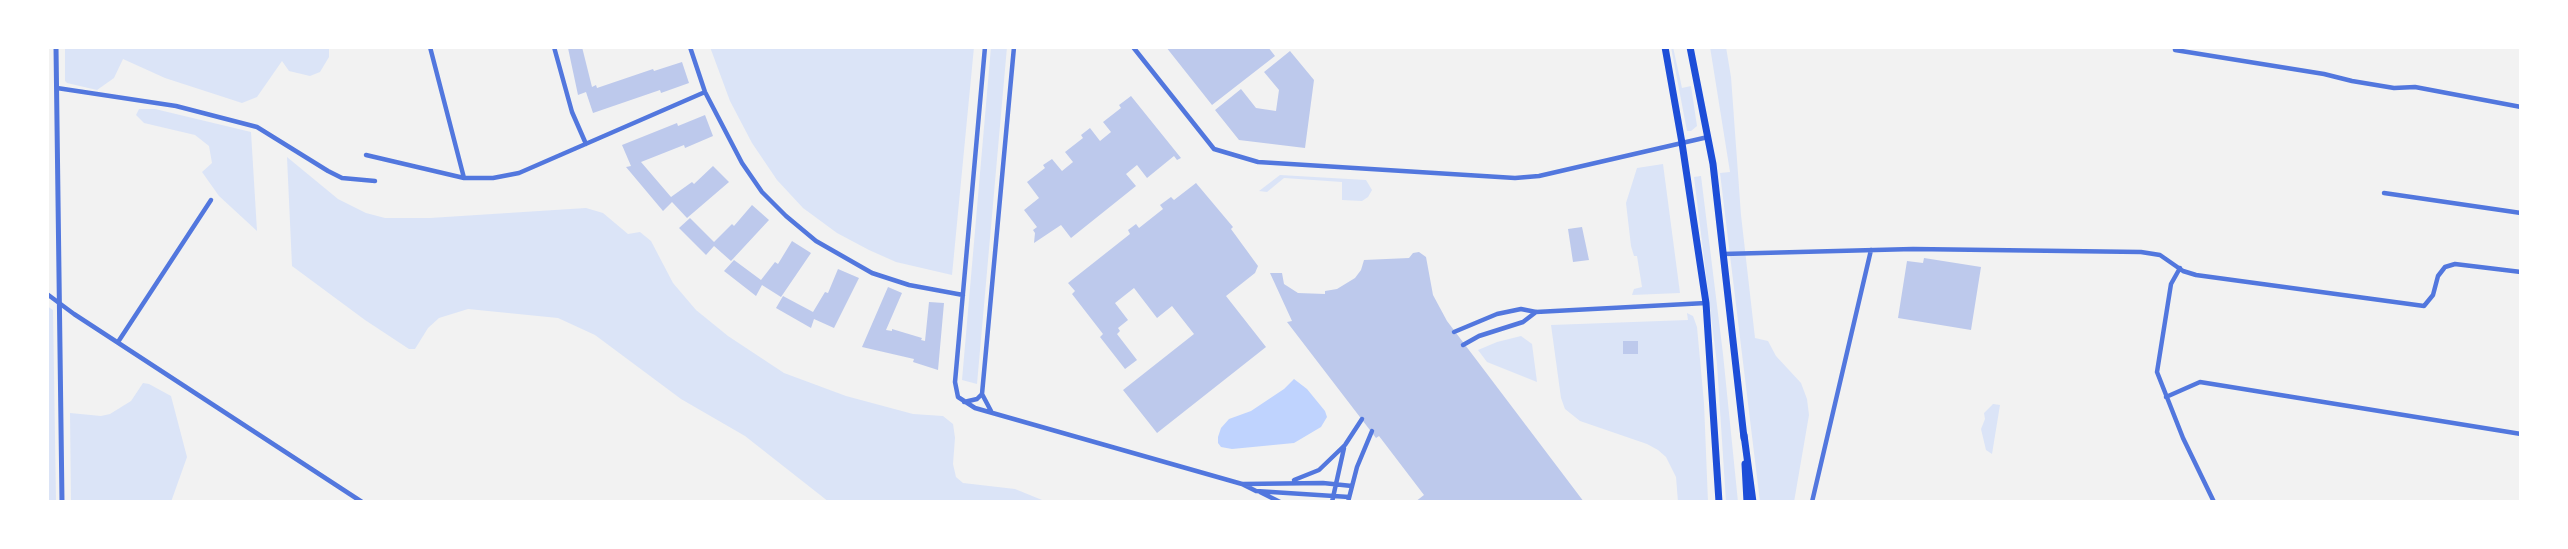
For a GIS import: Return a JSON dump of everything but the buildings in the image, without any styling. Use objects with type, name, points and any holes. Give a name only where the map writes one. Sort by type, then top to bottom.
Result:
[{"type":"main road","points":[[1665,47],[1706,303],[1719,502]]},
{"type":"main road","points":[[1690,47],[1708,137],[1753,502]]},
{"type":"main road","points":[[1744,435],[1746,502]]},
{"type":"street","points":[[56,47],[62,502]]},
{"type":"street","points":[[430,47],[464,177]]},
{"type":"street","points":[[554,47],[572,112],[586,144]]},
{"type":"street","points":[[690,47],[705,93],[742,163],[762,192],[786,216],[816,241],[884,277],[909,285],[963,295]]},
{"type":"street","points":[[985,47],[955,390],[963,402],[975,408],[1242,484],[1280,502]]},
{"type":"street","points":[[992,412],[982,394],[1014,47]]},
{"type":"street","points":[[1133,47],[1214,149],[1258,162],[1515,178],[1539,176],[1708,137]]},
{"type":"street","points":[[2175,49],[2352,81],[2439,91],[2521,107]]},
{"type":"street","points":[[47,92],[57,90],[176,106],[257,127],[328,172],[342,177],[375,181]]},
{"type":"street","points":[[366,155],[464,177],[493,178],[519,173],[566,155],[705,93]]},
{"type":"street","points":[[2384,193],[2521,213]]},
{"type":"street","points":[[118,342],[211,200]]},
{"type":"street","points":[[1723,254],[1982,248],[2141,252],[2160,255],[2196,275],[2424,306],[2433,295],[2438,276],[2445,267],[2455,264],[2480,265],[2521,272]]},
{"type":"street","points":[[1812,502],[1871,250]]},
{"type":"street","points":[[2180,268],[2171,284],[2157,372],[2214,502]]},
{"type":"street","points":[[47,294],[362,502]]},
{"type":"street","points":[[1454,332],[1497,314],[1521,309],[1536,312],[1706,303]]},
{"type":"street","points":[[1463,345],[1479,336],[1523,322],[1536,312]]},
{"type":"street","points":[[2166,397],[2200,382],[2521,434]]},
{"type":"street","points":[[963,402],[977,399],[982,394]]},
{"type":"street","points":[[1286,482],[1319,470],[1345,445],[1362,419]]},
{"type":"street","points":[[1256,491],[1333,495],[1348,500],[1357,467],[1372,431]]},
{"type":"street","points":[[1332,502],[1345,445]]},
{"type":"street","points":[[1242,484],[1286,482],[1352,486]]},
{"type":"shaded area","points":[[65,47],[329,47],[329,57],[320,72],[310,76],[289,71],[282,61],[257,97],[242,103],[165,78],[123,59],[114,78],[97,90],[67,83]]},
{"type":"shaded area","points":[[710,47],[974,47],[952,275],[896,262],[869,250],[837,233],[803,208],[777,180],[752,143],[730,101]]},
{"type":"shaded area","points":[[991,47],[1007,47],[977,384],[962,380]]},
{"type":"shaded area","points":[[1671,47],[1682,88],[1691,86],[1697,126],[1691,131],[1687,131]]},
{"type":"shaded area","points":[[1710,47],[1726,47],[1731,77],[1741,215],[1755,338],[1768,341],[1776,356],[1801,383],[1807,399],[1809,415],[1794,502],[1760,502],[1720,173],[1730,172]]},
{"type":"shaded area","points":[[139,109],[155,109],[251,132],[257,231],[219,196],[202,172],[212,163],[209,146],[195,135],[144,123],[136,115]]},
{"type":"shaded area","points":[[287,157],[338,199],[366,213],[385,218],[430,218],[586,208],[603,213],[628,234],[640,232],[651,241],[673,283],[696,310],[728,336],[784,373],[846,396],[913,414],[943,416],[953,424],[953,464],[956,477],[963,483],[1015,489],[1047,502],[829,502],[745,436],[681,399],[595,335],[558,318],[468,309],[439,318],[428,328],[415,349],[409,349],[292,266]]},
{"type":"shaded area","points":[[1663,164],[1680,293],[1632,295],[1634,289],[1642,287],[1637,256],[1634,256],[1631,246],[1626,203],[1637,168]]},
{"type":"shaded area","points":[[1280,175],[1366,180],[1372,190],[1362,201],[1342,200],[1342,182],[1284,178],[1267,192],[1259,191]]},
{"type":"shaded area","points":[[1701,176],[1738,502],[1726,502],[1717,364],[1694,177]]},
{"type":"shaded area","points":[[47,306],[53,310],[56,502],[47,502]]},
{"type":"shaded area","points":[[1687,313],[1693,316],[1697,327],[1704,403],[1708,502],[1678,502],[1676,477],[1666,457],[1658,450],[1580,421],[1565,409],[1561,398],[1551,325],[1688,320]]},
{"type":"shaded area","points":[[1521,336],[1532,344],[1537,382],[1487,362],[1478,350]]},
{"type":"shaded area","points":[[143,383],[171,396],[187,457],[171,502],[71,502],[70,413],[101,416],[110,414],[131,401]]},
{"type":"shaded area","points":[[1993,404],[2000,405],[1992,454],[1986,450],[1981,429],[1984,413]]},
{"type":"water","points":[[1294,379],[1307,389],[1325,411],[1327,417],[1321,427],[1294,443],[1232,449],[1221,447],[1218,437],[1221,428],[1229,419],[1251,411]]}]
